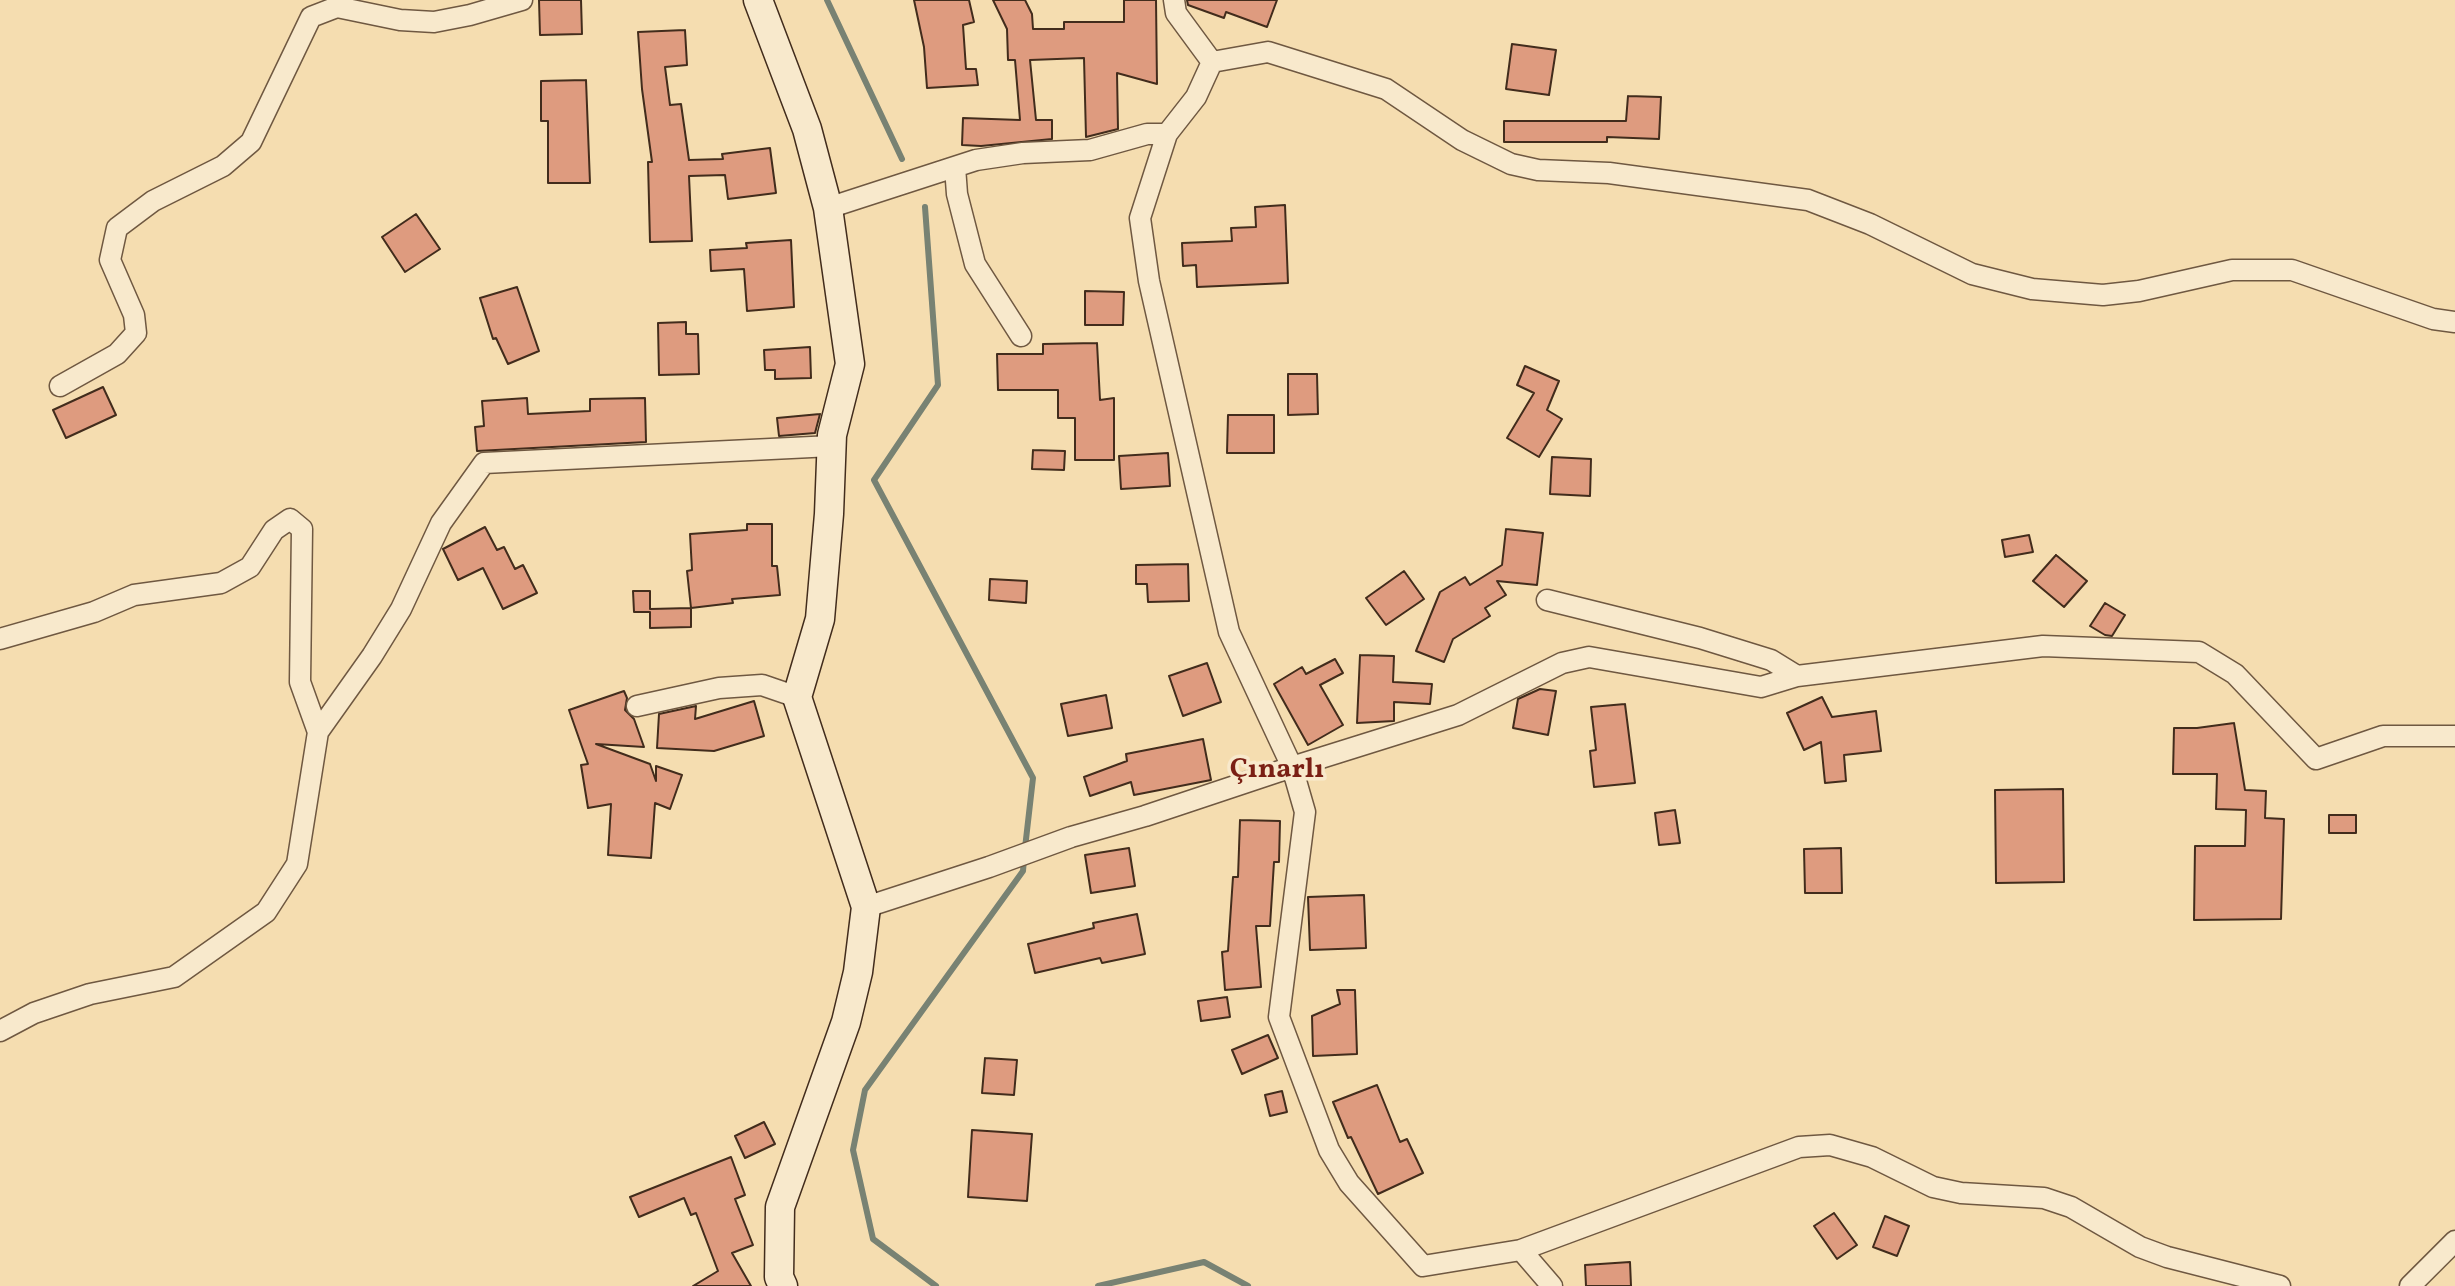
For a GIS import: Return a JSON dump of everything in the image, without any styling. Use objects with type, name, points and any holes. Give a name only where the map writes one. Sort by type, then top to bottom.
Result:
[{"type":"street","points":[[60,386],[117,354],[136,333],[134,315],[110,260],[117,228],[153,201],[223,166],[251,142],[311,17],[337,7],[400,20],[434,22],[522,0]]},
{"type":"street","points":[[758,0],[807,129],[828,208],[850,364],[832,446],[820,619],[797,697],[866,907],[858,972],[846,1022],[780,1207],[779,1277],[783,1286]]},
{"type":"street","points":[[1174,0],[1176,13],[1212,62]]},
{"type":"street","points":[[1212,62],[1268,52],[1386,89],[1462,140],[1511,164],[1538,170],[1609,173],[1808,200],[1870,224],[1972,274],[2032,289],[2103,295],[2139,291],[2232,270],[2292,270],[2433,319],[2455,322]]},
{"type":"street","points":[[1212,62],[1196,97],[1167,134],[1140,218],[1149,281],[1229,632],[1292,767],[1305,812],[1279,1017],[1329,1150],[1349,1183],[1423,1266],[1521,1250],[1799,1147],[1830,1145],[1872,1157],[1933,1187],[1961,1193],[2044,1198],[2071,1207],[2140,1247],[2280,1286]]},
{"type":"street","points":[[828,208],[955,167],[1023,153],[1090,150],[1147,134],[1167,134]]},
{"type":"street","points":[[955,167],[957,194],[975,264],[1021,336]]},
{"type":"street","points":[[0,1031],[34,1013],[90,994],[174,977],[266,912],[297,864],[318,732],[372,656],[401,609],[441,523],[484,463],[832,446]]},
{"type":"street","points":[[0,639],[94,612],[134,595],[221,583],[250,567],[274,530],[290,519],[302,529],[300,682],[318,732]]},
{"type":"street","points":[[1547,600],[1700,638],[1771,660],[1797,676]]},
{"type":"street","points":[[866,907],[1071,837],[1458,715],[1562,663],[1589,657],[1761,687],[1797,676],[2043,646],[2199,652],[2235,674],[2316,759],[2383,736],[2455,736]]},
{"type":"street","points":[[637,706],[719,688],[762,685],[797,697]]},
{"type":"street","points":[[2410,1286],[2455,1241]]},
{"type":"street","points":[[1521,1250],[1552,1286]]},
{"type":"building","points":[[539,0],[581,0],[582,34],[540,35]]},
{"type":"building","points":[[914,0],[969,0],[974,22],[963,25],[966,69],[976,69],[978,85],[927,88],[924,47]]},
{"type":"building","points":[[993,0],[1025,0],[1032,14],[1033,29],[1064,29],[1064,22],[1124,22],[1124,0],[1156,0],[1157,84],[1117,73],[1118,129],[1086,137],[1084,58],[1030,60],[1036,120],[1052,120],[1052,139],[962,145],[963,118],[1020,120],[1015,60],[1008,60],[1007,29]]},
{"type":"building","points":[[1187,0],[1277,0],[1267,27],[1226,12],[1224,18],[1188,5]]},
{"type":"building","points":[[685,30],[687,65],[665,67],[670,105],[681,104],[689,160],[723,159],[722,154],[770,148],[776,193],[728,199],[725,175],[689,176],[692,241],[650,242],[648,162],[652,162],[638,32]]},
{"type":"building","points":[[1512,44],[1556,50],[1549,95],[1506,89]]},
{"type":"building","points":[[586,80],[590,183],[548,183],[548,121],[541,121],[541,81]]},
{"type":"building","points":[[1628,96],[1661,97],[1659,139],[1607,137],[1607,142],[1504,142],[1504,121],[1626,121]]},
{"type":"building","points":[[1285,205],[1288,283],[1197,287],[1196,265],[1183,266],[1182,243],[1232,241],[1231,228],[1256,227],[1255,207]]},
{"type":"building","points":[[416,214],[440,249],[405,272],[382,237]]},
{"type":"building","points":[[791,240],[794,307],[747,311],[744,269],[711,271],[710,250],[747,248],[746,243]]},
{"type":"building","points":[[517,287],[539,351],[508,364],[496,338],[493,339],[480,298]]},
{"type":"building","points":[[1085,291],[1124,292],[1123,325],[1085,325]]},
{"type":"building","points":[[686,322],[686,334],[698,334],[699,374],[659,375],[658,323]]},
{"type":"building","points":[[1097,343],[1100,400],[1114,398],[1114,460],[1075,460],[1075,418],[1058,418],[1058,390],[998,390],[997,354],[1043,354],[1043,344]]},
{"type":"building","points":[[810,347],[811,378],[775,379],[775,370],[765,370],[764,350]]},
{"type":"building","points":[[1525,366],[1559,381],[1547,410],[1562,419],[1539,457],[1507,438],[1534,393],[1517,385]]},
{"type":"building","points":[[1288,374],[1317,374],[1318,414],[1288,415]]},
{"type":"building","points":[[103,387],[116,415],[66,438],[53,410]]},
{"type":"building","points":[[527,398],[528,414],[590,411],[590,399],[645,398],[646,442],[477,451],[475,427],[484,426],[482,401]]},
{"type":"building","points":[[820,414],[815,433],[779,436],[777,418]]},
{"type":"building","points":[[1228,415],[1274,415],[1274,453],[1227,453]]},
{"type":"building","points":[[1033,450],[1065,451],[1064,470],[1032,469]]},
{"type":"building","points":[[1168,453],[1170,486],[1121,489],[1119,456]]},
{"type":"building","points":[[1552,457],[1591,459],[1590,496],[1550,494]]},
{"type":"building","points":[[747,524],[772,524],[772,566],[777,566],[780,595],[732,599],[733,603],[691,608],[687,571],[692,570],[690,534],[747,530]]},
{"type":"building","points":[[485,527],[497,550],[504,547],[515,569],[523,565],[537,593],[503,609],[483,568],[458,580],[443,549]]},
{"type":"building","points":[[1506,529],[1543,533],[1537,585],[1497,581],[1506,595],[1485,608],[1490,616],[1453,639],[1444,662],[1416,651],[1440,592],[1465,577],[1470,585],[1502,565]]},
{"type":"building","points":[[2029,535],[2033,552],[2005,557],[2002,540]]},
{"type":"building","points":[[2056,555],[2087,581],[2064,607],[2033,581]]},
{"type":"building","points":[[1188,564],[1189,601],[1148,602],[1147,584],[1136,584],[1136,565]]},
{"type":"building","points":[[1404,571],[1424,599],[1386,625],[1366,598]]},
{"type":"building","points":[[990,579],[1027,581],[1026,603],[989,600]]},
{"type":"building","points":[[633,591],[650,591],[650,609],[691,608],[691,627],[650,628],[650,612],[634,612]]},
{"type":"building","points":[[2105,603],[2125,615],[2112,636],[2090,626]]},
{"type":"building","points":[[1360,655],[1394,656],[1393,682],[1432,684],[1430,704],[1394,702],[1394,721],[1357,723]]},
{"type":"building","points":[[1335,659],[1343,673],[1320,685],[1343,725],[1308,745],[1274,684],[1302,667],[1306,674]]},
{"type":"building","points":[[1207,663],[1221,702],[1183,716],[1169,676]]},
{"type":"building","points":[[1540,689],[1556,691],[1548,735],[1513,728],[1518,699]]},
{"type":"building","points":[[624,691],[627,698],[625,710],[634,719],[644,747],[596,744],[650,764],[656,781],[656,766],[682,775],[670,809],[655,803],[651,858],[608,855],[611,804],[588,808],[581,765],[588,764],[569,710]]},
{"type":"building","points":[[1106,695],[1112,728],[1068,736],[1061,704]]},
{"type":"building","points":[[1822,697],[1832,717],[1876,711],[1881,751],[1844,755],[1846,781],[1825,783],[1821,742],[1804,750],[1787,713]]},
{"type":"building","points":[[754,701],[764,736],[714,751],[657,748],[659,714],[696,706],[695,719]]},
{"type":"building","points":[[1625,704],[1635,783],[1594,787],[1590,751],[1596,750],[1591,707]]},
{"type":"building","points":[[2234,723],[2245,790],[2266,791],[2265,818],[2284,819],[2281,919],[2194,920],[2195,846],[2245,846],[2246,810],[2216,809],[2217,774],[2173,774],[2174,728]]},
{"type":"building","points":[[1203,739],[1211,780],[1134,795],[1131,782],[1090,796],[1084,777],[1127,761],[1126,754]]},
{"type":"building","points":[[2063,789],[2064,882],[1996,883],[1995,790]]},
{"type":"building","points":[[1675,810],[1680,843],[1659,845],[1655,813]]},
{"type":"building","points":[[2329,815],[2356,815],[2356,833],[2329,833]]},
{"type":"building","points":[[1240,820],[1280,821],[1279,862],[1274,862],[1270,926],[1256,926],[1261,987],[1225,990],[1222,952],[1228,951],[1233,877],[1238,877]]},
{"type":"building","points":[[1129,848],[1135,886],[1091,893],[1085,855]]},
{"type":"building","points":[[1841,848],[1842,893],[1805,893],[1804,849]]},
{"type":"building","points":[[1364,895],[1366,948],[1310,950],[1308,897]]},
{"type":"building","points":[[1137,914],[1145,954],[1102,963],[1100,958],[1035,973],[1028,944],[1094,928],[1093,923]]},
{"type":"building","points":[[1337,990],[1355,990],[1357,1054],[1313,1056],[1312,1016],[1340,1004]]},
{"type":"building","points":[[1227,997],[1230,1017],[1201,1021],[1198,1001]]},
{"type":"building","points":[[1268,1035],[1278,1058],[1242,1074],[1232,1050]]},
{"type":"building","points":[[985,1058],[1017,1060],[1014,1095],[982,1093]]},
{"type":"building","points":[[1377,1085],[1400,1142],[1407,1139],[1423,1173],[1378,1194],[1333,1102]]},
{"type":"building","points":[[1282,1091],[1287,1112],[1270,1116],[1265,1095]]},
{"type":"building","points":[[764,1122],[775,1144],[745,1158],[735,1136]]},
{"type":"building","points":[[972,1130],[1032,1134],[1027,1201],[968,1197]]},
{"type":"building","points":[[731,1157],[745,1195],[735,1199],[753,1245],[732,1253],[751,1286],[693,1286],[718,1271],[696,1213],[691,1215],[684,1198],[639,1217],[630,1197]]},
{"type":"building","points":[[1834,1213],[1857,1245],[1837,1259],[1814,1226]]},
{"type":"building","points":[[1885,1216],[1909,1226],[1897,1256],[1873,1247]]},
{"type":"building","points":[[1630,1262],[1631,1286],[1586,1286],[1585,1265]]},
{"type":"waterway","points":[[827,0],[902,159]]},
{"type":"waterway","points":[[925,207],[938,385],[874,480],[1033,778],[1025,848]]},
{"type":"waterway","points":[[936,1286],[873,1239],[853,1150],[865,1090],[1023,871],[1024,859]]},
{"type":"waterway","points":[[1098,1286],[1204,1262],[1248,1286]]},
{"type":"district","name":"Çınarlı","points":[[1277,772]]}]
